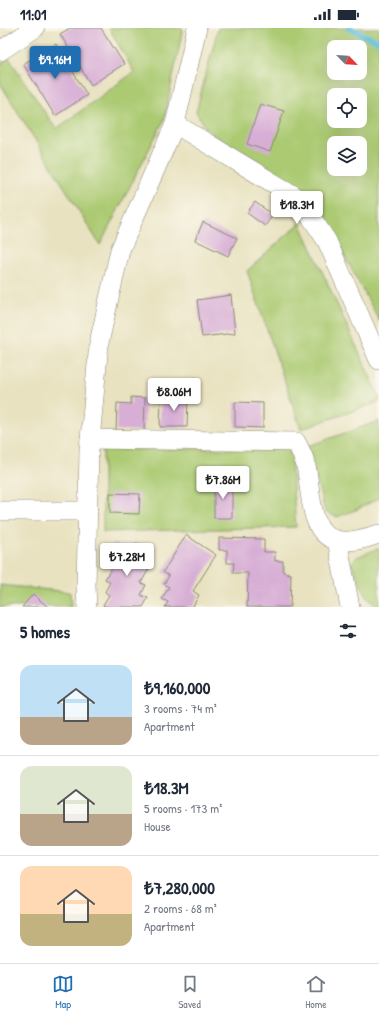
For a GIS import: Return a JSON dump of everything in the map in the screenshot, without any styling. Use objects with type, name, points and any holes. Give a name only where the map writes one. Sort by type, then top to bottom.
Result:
[{"type":"street","points":[[0,51],[35,28]]},
{"type":"street","points":[[88,607],[86,586],[90,439],[99,343],[120,250],[176,124],[197,28]]},
{"type":"street","points":[[176,124],[293,195],[313,220],[327,241],[379,360]]},
{"type":"street","points":[[90,439],[296,442],[305,461],[317,525],[325,535],[337,540],[361,539],[379,534]]},
{"type":"street","points":[[0,511],[88,511]]},
{"type":"street","points":[[337,540],[350,607]]},
{"type":"green space","points":[[109,28],[183,28],[164,120],[100,245],[0,83],[0,65],[9,58],[56,129],[134,72]]},
{"type":"green space","points":[[218,28],[379,28],[379,320],[323,216],[299,187],[209,132],[196,112]]},
{"type":"green space","points":[[300,223],[379,396],[379,402],[301,429],[247,271]]},
{"type":"green space","points":[[379,421],[379,498],[358,509],[337,517],[325,512],[308,446]]},
{"type":"green space","points":[[290,448],[296,527],[103,532],[103,450]]},
{"type":"green space","points":[[379,548],[378,607],[367,598],[351,563],[357,557]]},
{"type":"green space","points":[[0,585],[70,592],[71,607],[0,607]]},
{"type":"building","points":[[70,28],[101,28],[124,64],[91,85],[60,34]]},
{"type":"building","points":[[56,44],[87,95],[55,116],[23,64]]},
{"type":"building","points":[[260,104],[284,111],[270,152],[247,144]]},
{"type":"building","points":[[255,202],[273,215],[265,226],[247,213]]},
{"type":"building","points":[[203,222],[237,238],[228,256],[195,240]]},
{"type":"building","points":[[231,295],[235,333],[202,337],[197,300]]},
{"type":"building","points":[[131,397],[145,398],[144,431],[116,430],[117,403],[131,404]]},
{"type":"building","points":[[161,398],[188,398],[187,427],[160,427]]},
{"type":"building","points":[[235,402],[263,403],[263,428],[235,427]]},
{"type":"building","points":[[214,482],[232,482],[232,518],[214,518]]},
{"type":"building","points":[[110,493],[140,494],[139,514],[110,513]]},
{"type":"building","points":[[186,535],[216,555],[193,591],[199,595],[193,606],[195,607],[165,607],[168,602],[162,599],[169,587],[164,584],[169,576],[163,572]]},
{"type":"building","points":[[219,538],[264,539],[264,552],[275,552],[275,561],[283,561],[283,572],[291,574],[290,607],[247,607],[248,573],[233,573],[234,563],[227,563],[227,550],[219,550]]},
{"type":"building","points":[[114,543],[131,552],[136,543],[151,551],[147,560],[152,563],[141,583],[146,585],[141,595],[148,598],[143,607],[107,607],[103,605],[109,595],[105,592],[110,582],[105,579],[113,566],[105,561]]},
{"type":"building","points":[[33,594],[48,607],[22,607]]},
{"type":"waterway","points":[[349,28],[379,42]]}]
